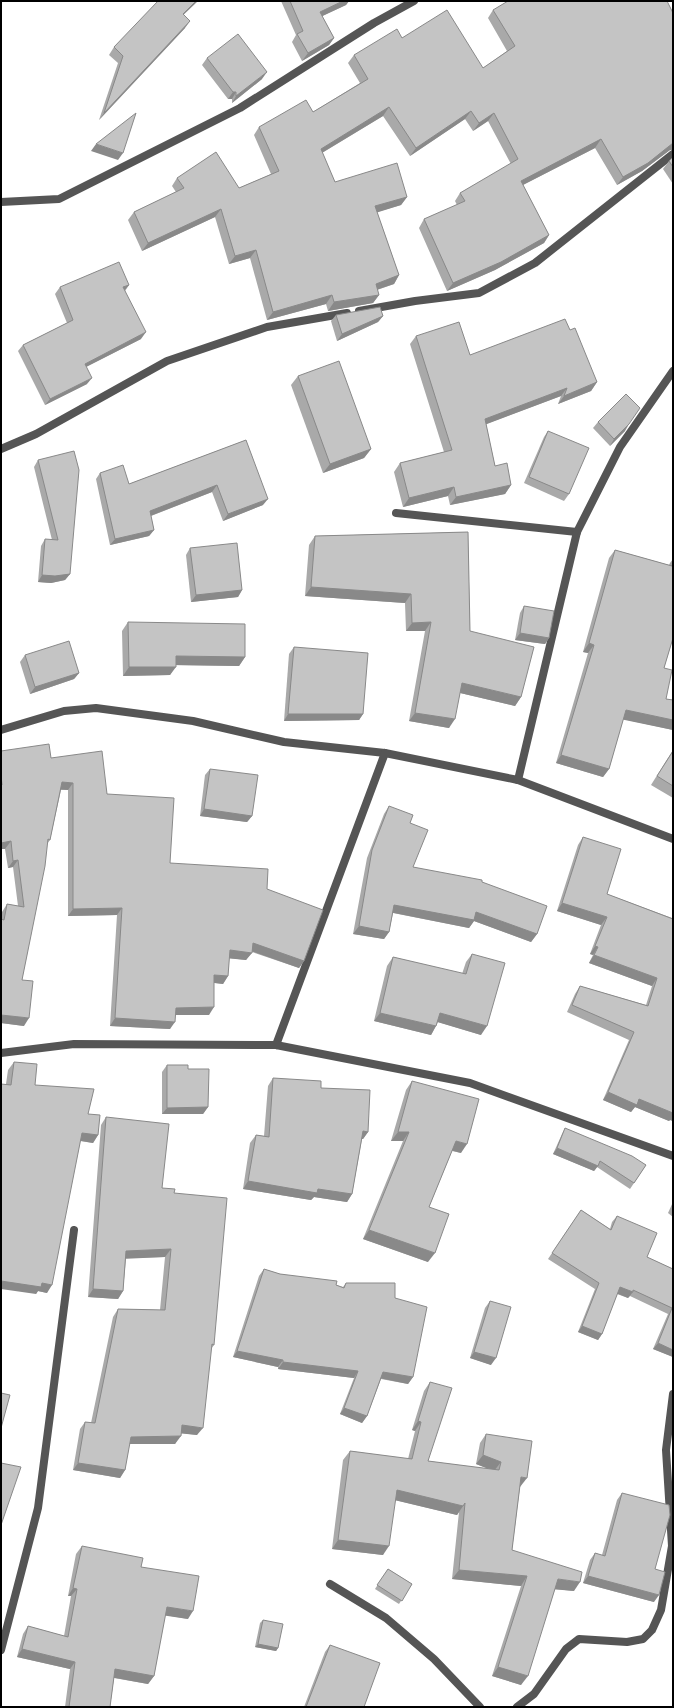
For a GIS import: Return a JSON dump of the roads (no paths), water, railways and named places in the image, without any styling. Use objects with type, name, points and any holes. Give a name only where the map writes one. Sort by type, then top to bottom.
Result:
[{"type":"street","points":[[1,202],[60,200],[240,108],[374,24],[414,1]]},
{"type":"street","points":[[1,449],[36,434],[167,361],[267,327],[415,301],[479,293],[535,263],[673,154]]},
{"type":"street","points":[[518,780],[577,532],[620,447],[673,371]]},
{"type":"street","points":[[396,513],[577,532]]},
{"type":"street","points":[[1,730],[64,711],[96,708],[193,721],[284,742],[385,753],[518,780],[673,839]]},
{"type":"street","points":[[276,1045],[385,753]]},
{"type":"street","points":[[1,1052],[74,1044],[276,1045],[470,1084],[673,1156]]},
{"type":"street","points":[[1,1650],[38,1508],[74,1230]]},
{"type":"street","points":[[517,1707],[534,1694],[566,1649],[579,1639],[627,1642],[643,1639],[652,1630],[661,1610],[672,1546],[666,1450],[673,1394]]},
{"type":"street","points":[[330,1584],[386,1618],[434,1659],[480,1707]]}]
